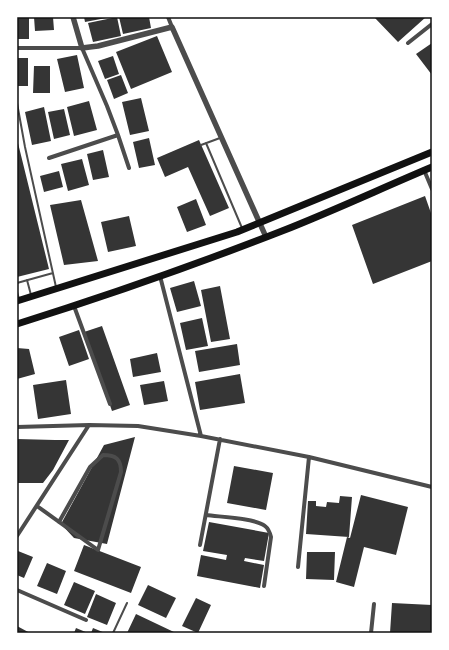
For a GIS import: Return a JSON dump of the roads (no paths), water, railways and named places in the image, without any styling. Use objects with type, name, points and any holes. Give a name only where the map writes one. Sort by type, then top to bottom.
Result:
[{"type":"main road","points":[[18,301],[243,229],[432,152]]},
{"type":"main road","points":[[17,324],[160,276],[266,237],[432,167]]},
{"type":"street","points":[[73,17],[82,48],[118,135],[129,168]]},
{"type":"street","points":[[168,17],[266,237]]},
{"type":"street","points":[[408,43],[432,24]]},
{"type":"street","points":[[17,48],[82,48],[98,46],[172,27]]},
{"type":"street","points":[[49,158],[118,135]]},
{"type":"street","points":[[424,170],[432,189]]},
{"type":"street","points":[[160,276],[201,436]]},
{"type":"street","points":[[74,306],[110,404]]},
{"type":"street","points":[[17,536],[89,425]]},
{"type":"street","points":[[17,427],[89,425],[138,426],[201,436],[309,457],[432,487]]},
{"type":"street","points":[[200,545],[220,440]]},
{"type":"street","points":[[37,506],[59,522],[98,550],[121,472],[121,466],[114,457],[111,455],[103,455],[90,467],[59,522]]},
{"type":"street","points":[[298,567],[309,457]]},
{"type":"street","points":[[206,515],[256,522],[265,525],[271,537],[264,586]]},
{"type":"street","points":[[17,590],[86,620]]},
{"type":"street","points":[[371,633],[374,604]]},
{"type":"lane","points":[[17,103],[25,147],[56,288]]},
{"type":"lane","points":[[201,145],[221,137]]},
{"type":"lane","points":[[206,143],[243,229]]},
{"type":"lane","points":[[17,283],[53,273]]},
{"type":"lane","points":[[27,280],[32,296]]},
{"type":"lane","points":[[17,292],[18,301]]},
{"type":"lane","points":[[113,633],[127,603]]}]
